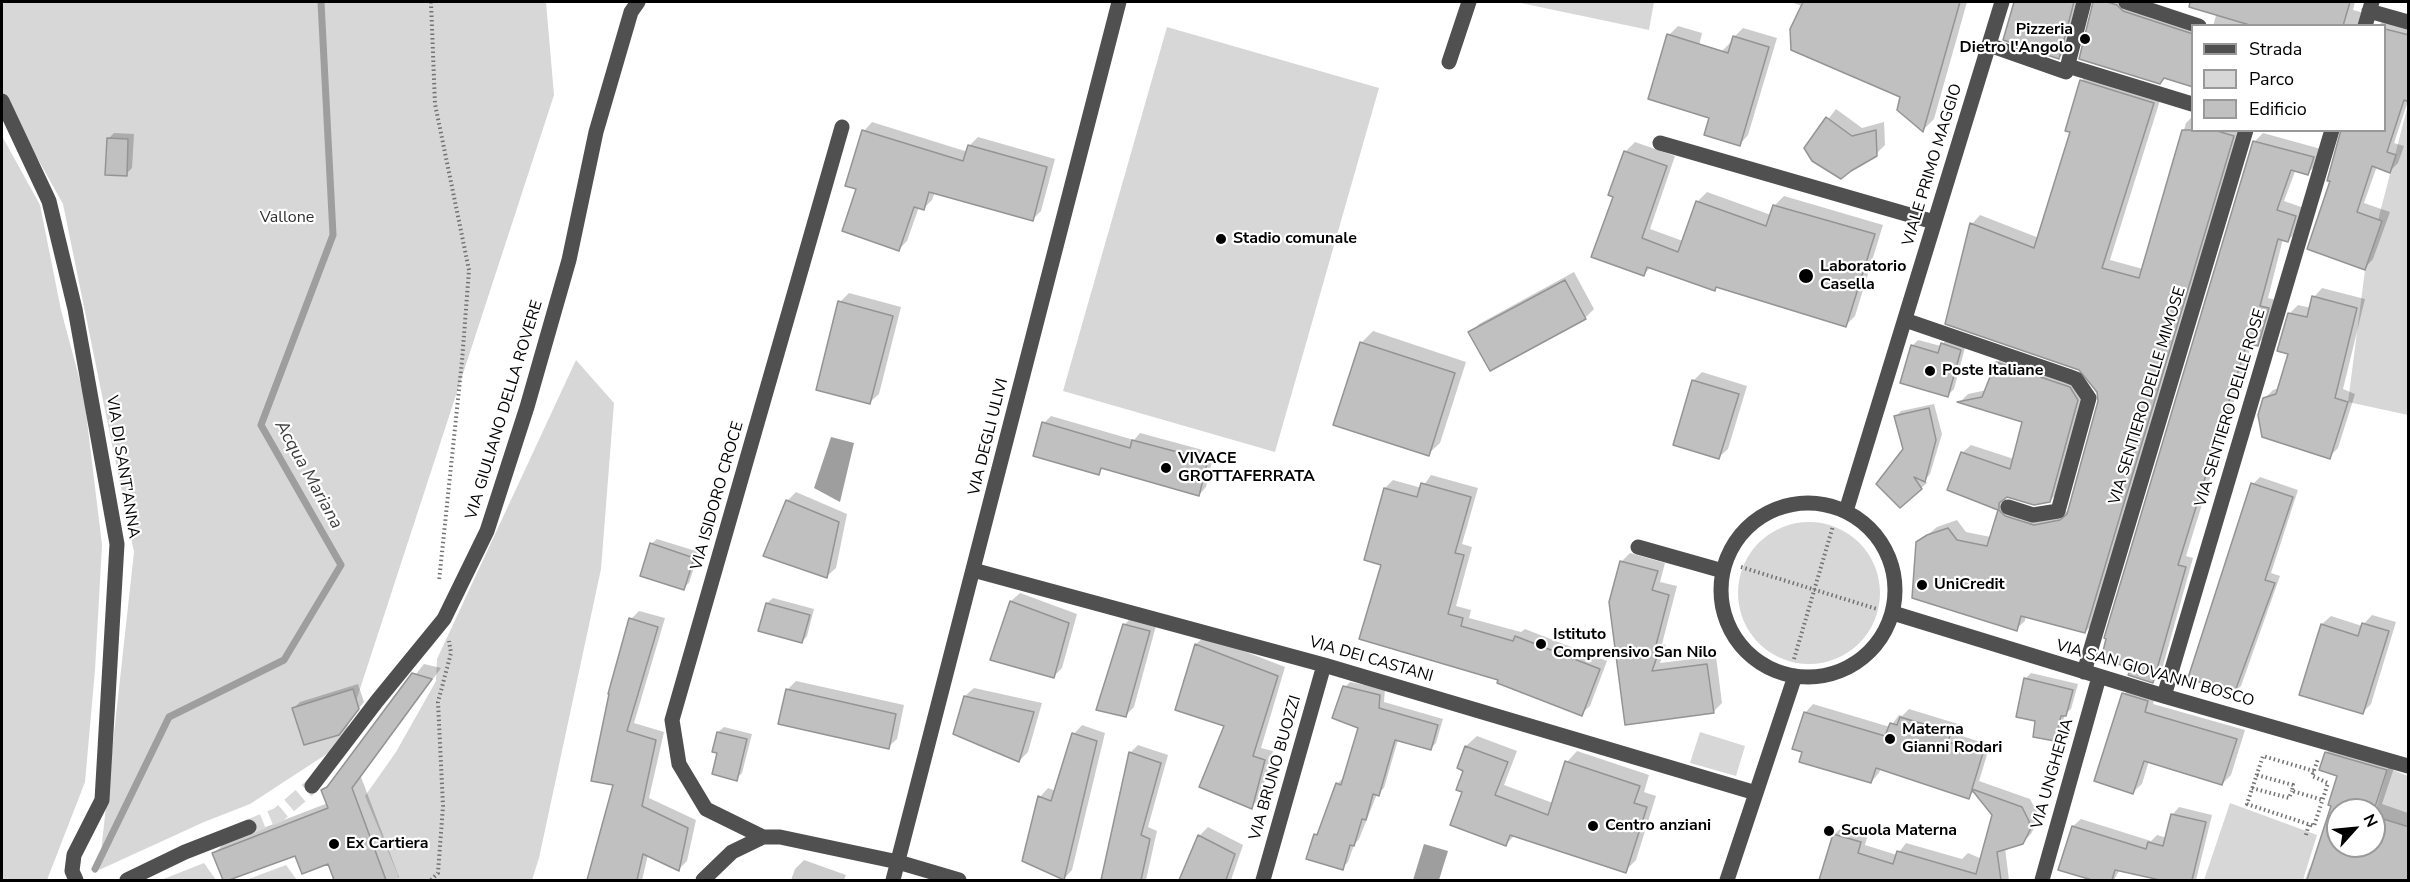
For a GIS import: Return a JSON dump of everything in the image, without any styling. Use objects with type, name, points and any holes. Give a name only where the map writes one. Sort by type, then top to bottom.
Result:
[{"type":"street","name":"VIA GIULIANO DELLA ROVERE","points":[[312,786],[444,619],[487,531],[569,260],[596,132],[631,12],[638,2]]},
{"type":"street","name":"VIA DEGLI ULIVI","points":[[894,880],[1119,2]]},
{"type":"street","points":[[1449,62],[1469,2]]},
{"type":"street","name":"VIALE PRIMO MAGGIO","points":[[1842,509],[1905,320],[2002,2]]},
{"type":"street","points":[[1989,45],[2066,72],[2084,2]]},
{"type":"street","points":[[2126,2],[2193,24]]},
{"type":"street","points":[[2369,13],[2409,22]]},
{"type":"street","points":[[2068,66],[2191,103]]},
{"type":"street","name":"VIA DI SANT'ANNA","points":[[2,101],[49,201],[75,309],[117,544],[102,800],[74,855],[72,871],[76,880]]},
{"type":"street","name":"VIA ISIDORO CROCE","points":[[763,837],[706,809],[679,764],[672,720],[842,127]]},
{"type":"street","name":"VIA SENTIERO DELLE MIMOSE","points":[[2084,672],[2245,132]]},
{"type":"street","name":"VIA SENTIERO DELLE ROSE","points":[[2164,696],[2331,132]]},
{"type":"street","points":[[1660,143],[1935,222]]},
{"type":"street","points":[[1905,320],[2076,379],[2088,398],[2058,511],[2033,515],[2008,507]]},
{"type":"street","points":[[1817,502],[1842,509],[1871,529],[1888,554],[1896,583],[1893,613],[1882,636],[1866,656],[1845,670],[1821,677],[1792,675],[1776,671],[1757,661],[1731,630],[1722,601],[1724,566],[1740,535],[1755,520],[1774,509],[1795,503],[1817,502]]},
{"type":"street","points":[[1638,547],[1724,566]]},
{"type":"street","name":"VIA DEI CASTANI","points":[[973,570],[1324,665],[1756,793]]},
{"type":"street","name":"VIA SAN GIOVANNI BOSCO","points":[[1893,613],[2099,677],[2409,766]]},
{"type":"street","name":"VIA BRUNO BUOZZI","points":[[1263,880],[1324,665]]},
{"type":"street","points":[[1727,880],[1792,675]]},
{"type":"street","name":"VIA UNGHERIA","points":[[2042,880],[2099,677]]},
{"type":"street","points":[[127,880],[185,852],[249,827]]},
{"type":"street","points":[[745,837],[780,837],[898,862],[959,880]]},
{"type":"street","points":[[703,880],[732,852],[763,837]]},
{"type":"path","points":[[431,2],[435,104],[469,270],[438,591],[452,653],[438,702],[442,806],[438,873],[431,880]]},
{"type":"path","points":[[1792,675],[1815,591],[1842,509]]},
{"type":"path","points":[[1724,566],[1893,613]]},
{"type":"path","points":[[2314,771],[2263,756],[2247,804],[2314,825],[2328,783],[2312,776],[2314,771],[2323,741]]},
{"type":"path","points":[[2252,788],[2289,798],[2294,785],[2256,775]]},
{"type":"path","points":[[2292,791],[2323,800]]},
{"type":"path","points":[[2306,835],[2309,824]]},
{"type":"green space","name":"Vallone","points":[[2,2],[546,2],[554,95],[342,744],[250,804],[204,822],[99,870],[134,552],[63,204],[2,95]]},
{"type":"green space","points":[[1516,2],[1654,2],[1649,30]]},
{"type":"green space","name":"Stadio comunale","points":[[1167,27],[1379,88],[1275,452],[1063,391]]},
{"type":"green space","points":[[2408,105],[2408,415],[2348,402],[2365,270]]},
{"type":"green space","points":[[2,136],[40,205],[61,310],[84,396],[102,545],[95,670],[85,782],[47,880],[2,880]]},
{"type":"green space","points":[[576,360],[614,403],[601,569],[539,858],[532,880],[397,880],[398,875],[365,796],[396,752],[436,681],[437,659]]},
{"type":"green space","points":[[1809,522],[1836,528],[1859,543],[1874,566],[1880,593],[1874,620],[1859,643],[1836,658],[1809,664],[1782,658],[1759,643],[1744,620],[1738,593],[1744,566],[1759,543],[1782,528]]},
{"type":"green space","points":[[1700,732],[1745,746],[1736,776],[1690,763]]},
{"type":"green space","points":[[2388,768],[2408,776],[2408,827],[2386,820],[2386,798],[2379,798]]},
{"type":"green space","points":[[2230,803],[2317,835],[2303,880],[2204,880]]},
{"type":"green space","points":[[204,863],[216,880],[161,880]]},
{"type":"green space","points":[[286,865],[297,880],[246,880]]},
{"type":"shaded area","points":[[831,437],[854,443],[840,502],[814,488]]},
{"type":"shaded area","points":[[1424,844],[1448,851],[1439,880],[1413,880]]},
{"type":"building","points":[[1803,2],[1960,2],[1923,132],[1897,110],[1900,97],[1791,50],[1790,29]]},
{"type":"building","points":[[2014,2],[2074,2],[2059,59],[2003,40]]},
{"type":"building","points":[[2093,2],[2107,2],[2117,5],[2123,11],[2191,33],[2191,86],[2164,78],[2160,84],[2079,59]]},
{"type":"building","points":[[2190,2],[2350,2],[2344,24],[2246,24],[2189,7]]},
{"type":"building","points":[[2386,29],[2409,35],[2409,102],[2404,100],[2387,152],[2396,155],[2390,173],[2372,166],[2357,212],[2382,221],[2365,270],[2307,249],[2330,181],[2327,181],[2340,132],[2386,132]]},
{"type":"building","points":[[1667,34],[1728,53],[1733,36],[1769,47],[1740,146],[1704,135],[1709,118],[1648,99]]},
{"type":"building","points":[[2080,80],[2154,103],[2102,268],[2139,278],[2182,130],[2221,132],[2234,136],[2085,633],[2021,616],[2017,631],[1912,598],[1916,542],[1927,535],[1948,528],[1957,540],[1987,546],[1998,510],[1947,490],[1961,452],[2010,469],[2022,422],[1957,402],[1982,397],[1996,362],[2070,387],[2078,400],[2050,502],[2034,505],[2007,497],[1999,503],[1999,510],[2005,516],[2034,525],[2060,520],[2067,514],[2098,401],[2097,392],[2079,370],[1945,324],[1970,223],[2034,248],[2070,132],[2065,131]]},
{"type":"building","points":[[1826,117],[1852,136],[1876,130],[1877,156],[1841,179],[1812,161],[1804,148]]},
{"type":"building","points":[[862,130],[963,161],[968,145],[1047,167],[1033,221],[929,192],[924,210],[914,207],[899,251],[842,231],[856,189],[845,186]]},
{"type":"building","points":[[107,138],[128,139],[127,176],[105,175]]},
{"type":"building","points":[[2253,141],[2314,157],[2308,175],[2291,170],[2277,210],[2296,216],[2288,242],[2278,239],[2260,306],[2269,308],[2258,346],[2247,343],[2178,565],[2186,567],[2153,683],[2128,675],[2131,668],[2101,659],[2106,639],[2104,638]]},
{"type":"building","points":[[1624,151],[1667,166],[1642,238],[1678,252],[1696,201],[1766,226],[1773,205],[1875,234],[1846,327],[1716,287],[1715,291],[1647,267],[1644,276],[1591,257],[1613,197],[1608,195]]},
{"type":"building","points":[[1565,280],[1586,319],[1490,371],[1468,332]]},
{"type":"building","points":[[2312,296],[2357,308],[2335,398],[2348,402],[2330,459],[2262,437],[2258,415],[2263,398],[2276,394],[2288,354],[2277,351],[2288,313],[2307,317]]},
{"type":"building","points":[[838,301],[893,316],[870,404],[816,390]]},
{"type":"building","points":[[1360,342],[1455,373],[1429,456],[1333,425]]},
{"type":"building","name":"Poste Italiane","points":[[1941,343],[1961,350],[1948,397],[1900,383],[1911,345],[1938,353]]},
{"type":"building","points":[[1692,380],[1739,394],[1719,459],[1673,445]]},
{"type":"building","points":[[1929,408],[1936,440],[1925,482],[1914,477],[1922,489],[1900,508],[1876,484],[1903,449],[1894,416]]},
{"type":"building","points":[[1042,422],[1130,448],[1132,440],[1208,460],[1199,496],[1101,468],[1099,475],[1033,456]]},
{"type":"building","points":[[1421,483],[1471,497],[1455,553],[1464,555],[1448,614],[1463,618],[1461,626],[1513,641],[1515,636],[1600,669],[1582,716],[1497,683],[1498,680],[1359,639],[1381,565],[1364,560],[1384,488],[1417,497]]},
{"type":"building","points":[[2251,483],[2293,497],[2265,580],[2275,583],[2234,694],[2188,678]]},
{"type":"building","points":[[786,500],[839,522],[827,578],[763,556]]},
{"type":"building","points":[[650,543],[694,558],[684,590],[640,576]]},
{"type":"building","points":[[1620,561],[1658,571],[1652,590],[1669,595],[1654,653],[1658,654],[1652,671],[1707,664],[1714,713],[1625,725],[1609,602]]},
{"type":"building","points":[[1010,601],[1069,623],[1054,678],[990,660]]},
{"type":"building","points":[[766,603],[810,615],[802,643],[758,631]]},
{"type":"building","points":[[629,618],[658,627],[627,731],[656,740],[642,806],[688,828],[679,871],[643,854],[637,880],[587,880],[613,785],[591,781],[608,694]]},
{"type":"building","points":[[2362,623],[2389,631],[2363,714],[2299,695],[2321,624],[2358,636]]},
{"type":"building","points":[[1123,624],[1150,631],[1126,717],[1096,710]]},
{"type":"building","points":[[1195,644],[1278,676],[1253,756],[1265,760],[1252,809],[1199,787],[1224,726],[1175,710]]},
{"type":"building","points":[[412,673],[432,679],[352,788],[386,880],[334,880],[328,864],[302,874],[295,856],[229,880],[223,880],[212,853],[328,808],[321,790],[327,787]]},
{"type":"building","points":[[2024,678],[2073,690],[2066,716],[2061,716],[2055,741],[2033,737],[2035,721],[2016,717]]},
{"type":"building","points":[[1343,686],[1380,695],[1379,708],[1438,725],[1431,750],[1395,740],[1379,796],[1373,794],[1366,820],[1362,819],[1354,846],[1350,845],[1343,870],[1306,859],[1336,783],[1341,785],[1358,728],[1332,718]]},
{"type":"building","points":[[353,689],[359,709],[339,735],[304,745],[292,708]]},
{"type":"building","points":[[786,689],[896,714],[889,749],[778,724]]},
{"type":"building","points":[[2122,693],[2148,701],[2145,712],[2237,739],[2222,785],[2144,761],[2133,794],[2094,781]]},
{"type":"building","points":[[964,696],[1034,712],[1019,762],[953,734]]},
{"type":"building","points":[[1804,712],[1885,736],[1890,723],[1897,725],[1900,717],[1951,732],[1948,742],[1983,753],[1972,789],[2022,807],[2029,821],[2030,830],[2023,844],[1997,852],[2001,880],[1819,880],[1833,834],[1861,842],[1858,853],[1893,864],[1897,851],[1976,874],[1992,815],[1972,790],[1969,799],[1876,768],[1871,783],[1799,762],[1802,752],[1792,749]]},
{"type":"building","points":[[717,732],[747,739],[737,781],[712,774],[717,753],[712,752]]},
{"type":"building","points":[[1072,733],[1097,741],[1064,880],[1022,861],[1038,796],[1051,801]]},
{"type":"building","name":"Centro anziani","points":[[1465,746],[1508,762],[1495,795],[1548,815],[1565,761],[1640,786],[1634,803],[1647,807],[1626,873],[1510,835],[1506,846],[1450,825],[1462,792],[1456,790],[1463,771],[1457,768]]},
{"type":"building","points":[[1129,752],[1161,763],[1141,835],[1150,839],[1141,880],[1101,880]]},
{"type":"building","points":[[2325,752],[2387,770],[2378,798],[2330,798],[2337,776],[2319,770]]},
{"type":"building","points":[[2171,814],[2206,822],[2192,880],[2160,880],[2115,870],[2112,880],[2092,880],[2058,870],[2072,826],[2146,849],[2148,842],[2163,846]]},
{"type":"building","points":[[2386,820],[2409,827],[2409,880],[2307,880],[2326,821],[2326,858],[2386,858]]},
{"type":"building","points":[[1198,835],[1235,854],[1226,880],[1179,880]]},
{"type":"waterway","name":"Acqua Mariana","points":[[95,869],[169,717],[284,660],[341,565],[261,425],[333,235],[321,2]]},
{"type":"tunnel","points":[[249,827],[278,815],[312,786]]},
{"type":"place","name":"Pizzeria Dietro l'Angolo","points":[[2085,39]]},
{"type":"place","name":"Stadio comunale","points":[[1221,239]]},
{"type":"place","name":"Laboratorio Casella","points":[[1806,276]]},
{"type":"place","name":"Poste Italiane","points":[[1930,371]]},
{"type":"place","name":"VIVACE GROTTAFERRATA","points":[[1166,468]]},
{"type":"place","name":"UniCredit","points":[[1922,585]]},
{"type":"place","name":"Istituto Comprensivo San Nilo","points":[[1541,644]]},
{"type":"place","name":"Materna Gianni Rodari","points":[[1890,739]]},
{"type":"place","name":"Centro anziani","points":[[1593,826]]},
{"type":"place","name":"Scuola Materna","points":[[1829,831]]},
{"type":"place","name":"Ex Cartiera","points":[[334,844]]}]
